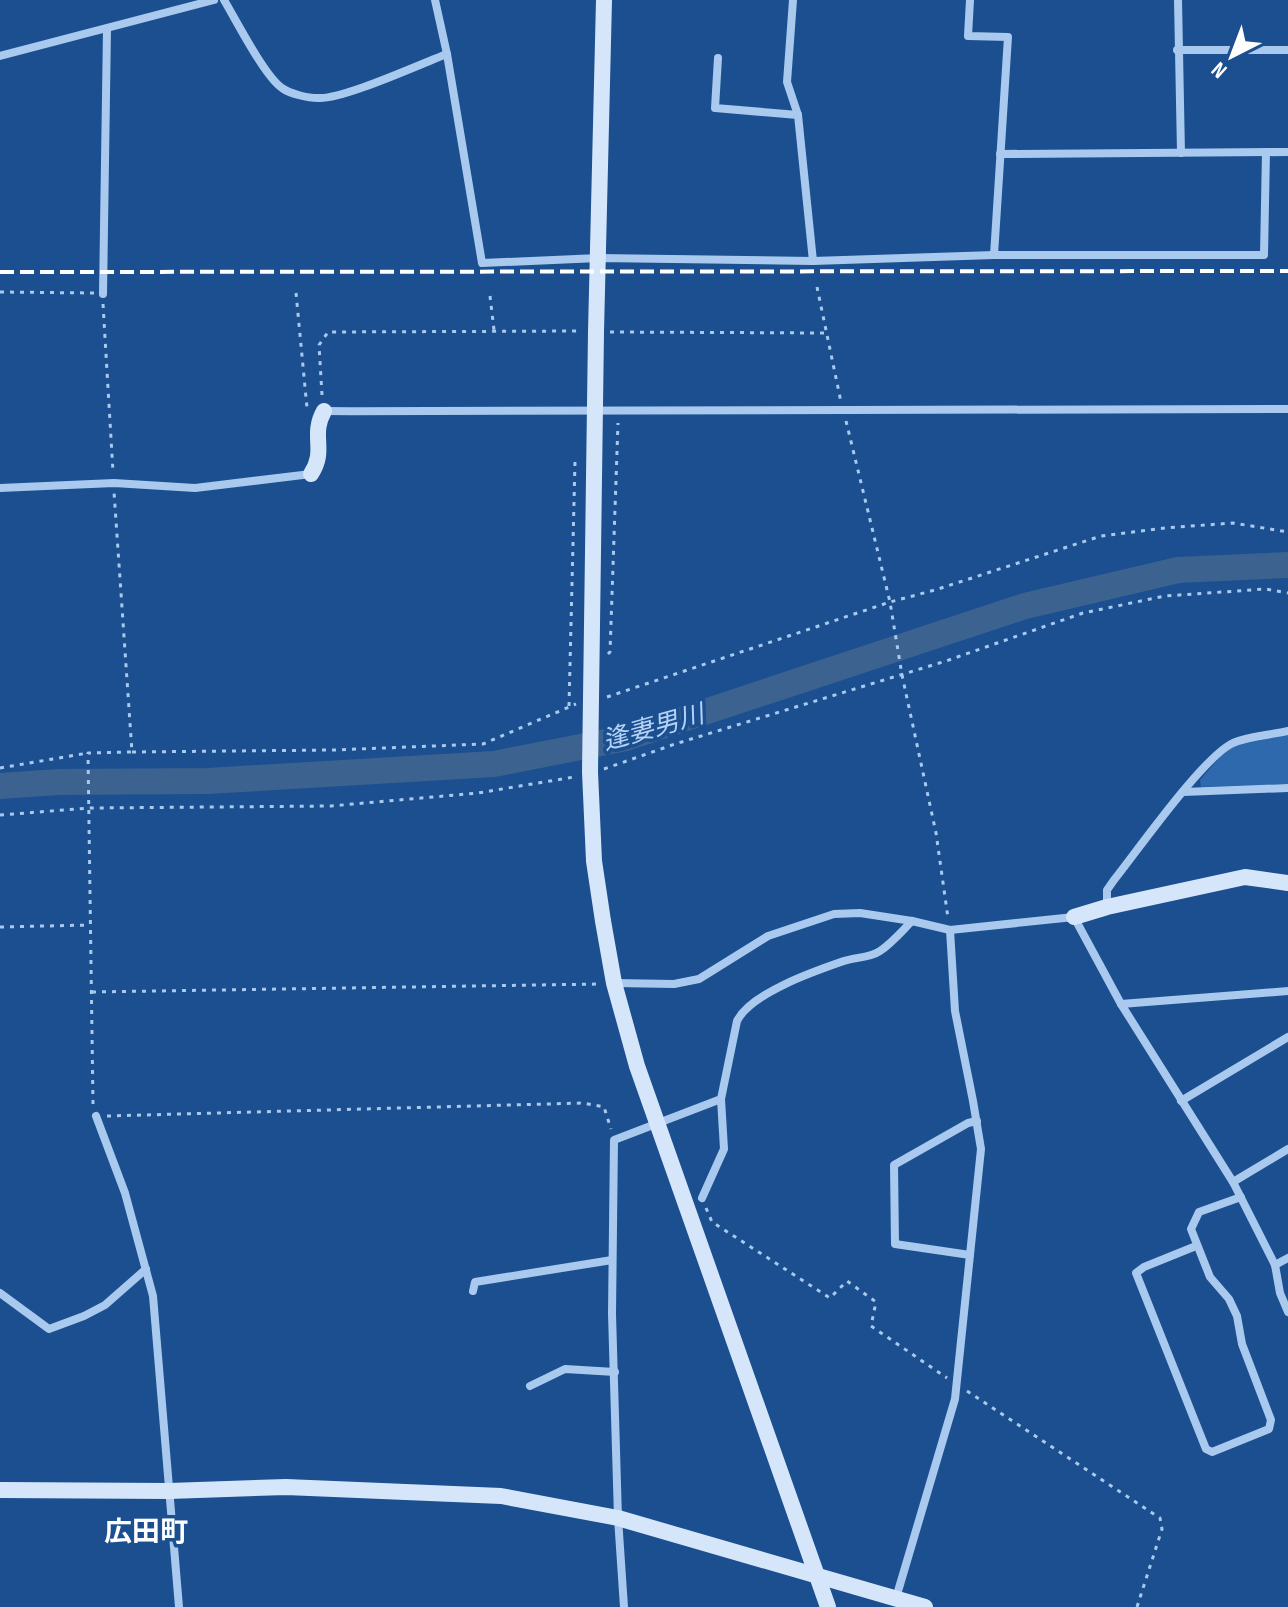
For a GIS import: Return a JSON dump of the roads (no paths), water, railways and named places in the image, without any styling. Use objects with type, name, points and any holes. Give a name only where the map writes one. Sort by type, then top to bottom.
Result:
[{"type":"street","points":[[0,56],[214,0]]},
{"type":"street","points":[[224,0],[270,75],[284,90],[294,93],[320,99],[447,54]]},
{"type":"street","points":[[435,0],[482,263],[599,258],[813,261],[994,255],[1264,255],[1266,152]]},
{"type":"street","points":[[604,0],[591,671],[590,772],[594,861],[614,983],[637,1066],[828,1607]]},
{"type":"street","points":[[793,0],[787,82],[798,115],[813,261]]},
{"type":"street","points":[[970,0],[968,36],[1008,37],[994,255]]},
{"type":"street","points":[[1178,0],[1181,153]]},
{"type":"street","points":[[103,294],[107,29]]},
{"type":"street","points":[[1177,50],[1288,50]]},
{"type":"street","points":[[718,58],[715,108],[798,115]]},
{"type":"street","points":[[1000,154],[1288,152]]},
{"type":"street","points":[[0,488],[114,483],[195,488],[311,474],[320,460],[320,418],[618,411],[1288,409]]},
{"type":"street","points":[[1107,907],[1107,890],[1183,792],[1216,756],[1232,744],[1288,731]]},
{"type":"street","points":[[1183,792],[1288,788]]},
{"type":"street","points":[[614,983],[674,984],[699,979],[768,936],[834,914],[860,913],[950,930],[1074,917],[1245,877],[1288,883]]},
{"type":"street","points":[[1074,917],[1121,1004],[1233,1182],[1275,1265],[1280,1293],[1288,1312]]},
{"type":"street","points":[[702,1198],[724,1149],[721,1099],[742,1010],[799,979],[848,959],[879,952],[912,921]]},
{"type":"street","points":[[896,1598],[955,1399],[981,1149],[955,1011],[950,930]]},
{"type":"street","points":[[1121,1004],[1288,991]]},
{"type":"street","points":[[1181,1101],[1288,1037]]},
{"type":"street","points":[[624,1607],[618,1518],[612,1260],[614,1140],[721,1099]]},
{"type":"street","points":[[96,1116],[125,1193],[153,1296],[179,1607]]},
{"type":"street","points":[[970,1255],[895,1244],[894,1165],[968,1123],[977,1121]]},
{"type":"street","points":[[1233,1182],[1288,1149]]},
{"type":"street","points":[[1196,1246],[1136,1273],[1206,1449],[1212,1452],[1269,1429],[1271,1420],[1242,1344],[1237,1316],[1229,1299],[1210,1277],[1196,1246],[1191,1224],[1199,1212],[1241,1197]]},
{"type":"street","points":[[1275,1265],[1288,1258]]},
{"type":"street","points":[[473,1291],[475,1282],[612,1260]]},
{"type":"street","points":[[0,1293],[49,1329],[105,1305],[146,1269]]},
{"type":"street","points":[[530,1386],[565,1369],[615,1372]]},
{"type":"street","points":[[0,1490],[169,1491],[286,1487],[501,1496],[618,1518],[925,1607]]},
{"type":"waterway","name":"逢妻男川","points":[[0,786],[58,782],[208,781],[494,764],[626,738],[1025,606],[1178,570],[1288,565]]},
{"type":"railway","points":[[0,272],[1288,271]]},
{"type":"district","name":"広田町","points":[[146,1531]]}]
